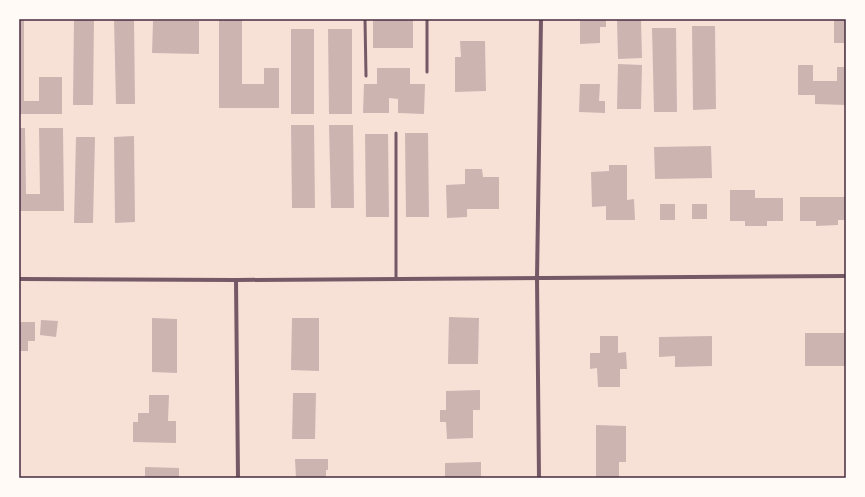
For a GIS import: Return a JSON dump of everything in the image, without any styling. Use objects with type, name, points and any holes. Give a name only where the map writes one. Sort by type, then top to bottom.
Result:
[{"type":"street","points":[[539,478],[537,278],[541,19]]},
{"type":"street","points":[[19,279],[236,280],[846,276]]},
{"type":"street","points":[[236,280],[238,478]]},
{"type":"lane","points":[[366,19],[366,76]]},
{"type":"lane","points":[[427,19],[427,72]]},
{"type":"lane","points":[[396,133],[396,279]]},
{"type":"building","points":[[19,19],[24,19],[24,101],[39,101],[39,77],[62,77],[62,114],[19,114]]},
{"type":"building","points":[[74,19],[94,19],[93,105],[73,105]]},
{"type":"building","points":[[114,19],[134,19],[135,104],[116,104]]},
{"type":"building","points":[[219,19],[242,19],[242,84],[264,84],[264,68],[279,68],[279,108],[219,108]]},
{"type":"building","points":[[373,19],[413,19],[413,48],[373,48]]},
{"type":"building","points":[[580,19],[606,19],[606,27],[600,27],[600,43],[580,44]]},
{"type":"building","points":[[617,19],[641,19],[642,58],[618,59]]},
{"type":"building","points":[[834,19],[846,19],[846,105],[815,104],[815,95],[798,95],[798,65],[813,65],[813,81],[837,81],[837,67],[844,67],[844,43],[834,43]]},
{"type":"building","points":[[153,21],[199,21],[199,54],[152,53]]},
{"type":"building","points":[[692,26],[715,26],[716,109],[693,110]]},
{"type":"building","points":[[652,28],[676,28],[677,112],[654,112]]},
{"type":"building","points":[[291,29],[314,29],[314,114],[291,114]]},
{"type":"building","points":[[328,29],[352,29],[352,114],[329,114]]},
{"type":"building","points":[[460,41],[485,41],[486,91],[455,92],[455,57],[461,57]]},
{"type":"building","points":[[618,64],[642,65],[641,109],[617,109]]},
{"type":"building","points":[[377,68],[410,68],[410,84],[425,84],[424,114],[398,113],[398,99],[389,98],[389,113],[363,113],[364,84],[377,84]]},
{"type":"building","points":[[580,84],[600,84],[599,101],[605,101],[605,113],[579,112]]},
{"type":"building","points":[[291,125],[314,125],[315,208],[292,208]]},
{"type":"building","points":[[329,125],[353,125],[354,208],[331,208]]},
{"type":"building","points":[[19,128],[25,128],[26,194],[40,194],[39,128],[63,128],[64,211],[19,211]]},
{"type":"building","points":[[405,133],[428,133],[429,217],[406,217]]},
{"type":"building","points":[[365,134],[388,134],[389,217],[366,217]]},
{"type":"building","points":[[134,136],[135,222],[115,223],[114,137]]},
{"type":"building","points":[[76,137],[95,137],[93,223],[74,223]]},
{"type":"building","points":[[711,146],[712,178],[655,179],[654,147]]},
{"type":"building","points":[[609,165],[627,165],[627,200],[634,199],[635,220],[606,220],[606,206],[592,207],[591,172],[609,171]]},
{"type":"building","points":[[465,169],[482,169],[483,177],[499,177],[499,209],[467,209],[467,217],[447,218],[446,185],[465,184]]},
{"type":"building","points":[[730,190],[755,190],[755,198],[783,198],[783,221],[767,221],[767,226],[745,226],[745,221],[730,221]]},
{"type":"building","points":[[800,197],[846,197],[846,220],[838,220],[838,225],[816,226],[816,221],[800,221]]},
{"type":"building","points":[[660,204],[675,204],[675,220],[660,220]]},
{"type":"building","points":[[692,204],[707,204],[707,219],[692,219]]},
{"type":"building","points":[[449,317],[479,318],[478,364],[448,364]]},
{"type":"building","points":[[152,318],[177,319],[177,373],[152,372]]},
{"type":"building","points":[[292,318],[319,318],[319,371],[291,370]]},
{"type":"building","points":[[41,320],[58,321],[56,337],[40,335]]},
{"type":"building","points":[[19,322],[35,322],[35,341],[28,341],[28,351],[19,351]]},
{"type":"building","points":[[805,333],[846,333],[846,366],[805,366]]},
{"type":"building","points":[[600,336],[618,336],[618,353],[626,352],[627,369],[620,369],[620,387],[598,387],[597,368],[590,369],[590,353],[600,353]]},
{"type":"building","points":[[712,336],[712,366],[675,367],[675,356],[659,357],[659,337]]},
{"type":"building","points":[[480,390],[480,410],[473,410],[473,438],[447,439],[446,422],[440,422],[440,410],[446,410],[446,391]]},
{"type":"building","points":[[293,393],[316,393],[315,439],[292,439]]},
{"type":"building","points":[[149,395],[169,395],[168,421],[176,421],[176,443],[133,442],[133,422],[138,422],[138,413],[149,413]]},
{"type":"building","points":[[596,425],[626,426],[626,462],[619,462],[619,478],[596,478]]},
{"type":"building","points":[[295,459],[328,459],[326,478],[296,478]]},
{"type":"building","points":[[481,462],[481,478],[445,478],[445,463]]},
{"type":"building","points":[[145,467],[179,468],[179,478],[145,478]]}]
